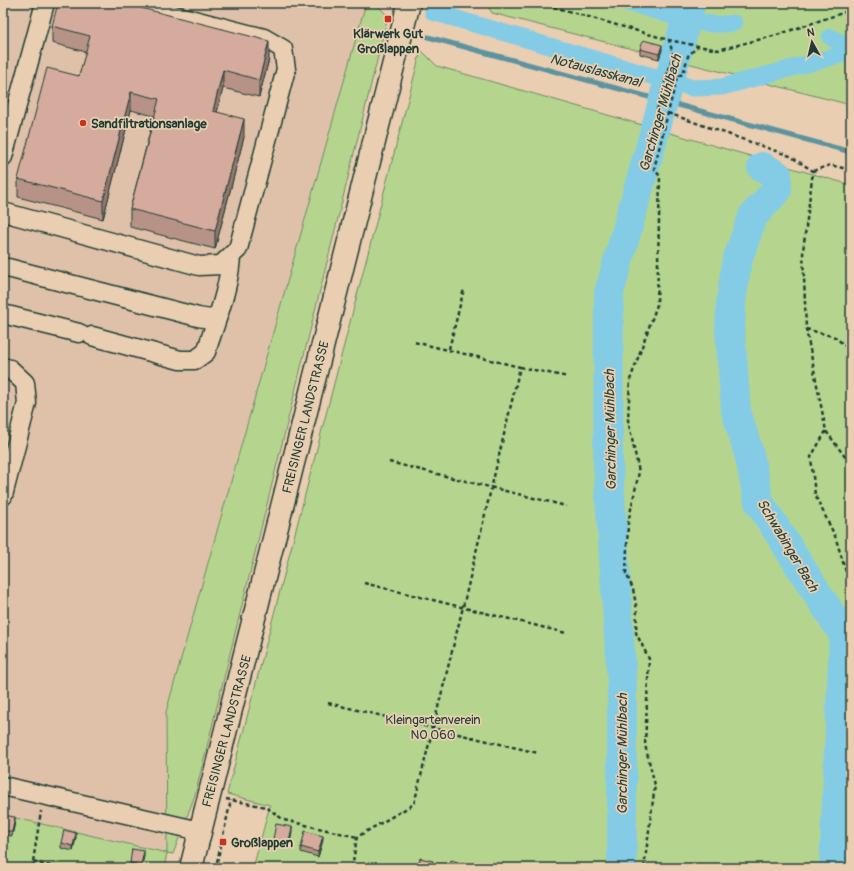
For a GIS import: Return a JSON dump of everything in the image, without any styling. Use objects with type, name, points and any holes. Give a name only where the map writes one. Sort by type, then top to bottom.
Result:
[{"type":"main road","name":"FREISINGER LANDSTRASSE","points":[[192,868],[200,831],[410,3]]},
{"type":"lane","points":[[3,157],[9,108],[45,3]]},
{"type":"lane","points":[[3,212],[199,266],[221,265],[238,250],[286,69],[282,50],[264,38],[128,3]]},
{"type":"lane","points":[[3,314],[180,360],[195,360],[206,352],[230,280],[231,256]]},
{"type":"lane","points":[[8,268],[198,318],[210,319],[218,316]]},
{"type":"lane","points":[[3,367],[10,369],[25,383],[27,403],[3,496]]},
{"type":"lane","points":[[3,786],[200,831]]},
{"type":"path","points":[[540,3],[690,46],[718,50],[777,35],[851,10]]},
{"type":"path","points":[[657,110],[673,54],[669,40]]},
{"type":"path","points":[[644,868],[655,785],[645,745],[649,658],[636,633],[637,610],[633,589],[626,572],[628,523],[639,472],[628,420],[630,380],[657,305],[660,176],[654,169],[677,76],[683,74],[688,56],[697,47]]},
{"type":"path","points":[[668,113],[790,156],[813,171]]},
{"type":"path","points":[[813,171],[830,164],[851,170]]},
{"type":"path","points":[[813,171],[803,251],[806,329],[826,431],[851,465]]},
{"type":"path","points":[[449,349],[464,289]]},
{"type":"path","points":[[806,329],[835,338],[851,351]]},
{"type":"path","points":[[414,342],[568,377]]},
{"type":"path","points":[[224,798],[266,807],[284,820],[357,837],[414,804],[520,367]]},
{"type":"path","points":[[826,431],[811,457],[815,496],[835,536],[851,588]]},
{"type":"path","points":[[389,462],[566,506]]},
{"type":"path","points":[[364,583],[566,633]]},
{"type":"path","points":[[328,703],[538,753]]},
{"type":"path","points":[[32,868],[43,795]]},
{"type":"path","points":[[217,862],[231,800]]},
{"type":"path","points":[[352,868],[357,837]]},
{"type":"path","points":[[33,862],[60,868]]},
{"type":"shaded area","points":[[3,3],[366,3],[166,712],[167,853],[3,815]]},
{"type":"green space","points":[[366,3],[375,3],[388,16],[195,795],[173,854],[167,853],[166,712]]},
{"type":"green space","points":[[486,3],[851,3],[851,105],[492,13]]},
{"type":"green space","name":"Kleingartenverein NO 060","points":[[421,50],[437,66],[851,185],[851,868],[253,868],[270,805],[227,794]]},
{"type":"green space","points":[[3,815],[167,853],[164,868],[3,868]]},
{"type":"building","name":"Sandfiltrationsanlage","points":[[58,3],[122,3],[269,41],[259,80],[223,70],[213,111],[244,119],[215,231],[130,209],[159,99],[131,92],[103,201],[18,179],[47,68],[79,76],[90,36],[52,26]]},
{"type":"building","points":[[643,40],[662,45],[659,54],[640,49]]},
{"type":"building","points":[[3,815],[15,817],[12,832],[3,830]]},
{"type":"building","points":[[276,824],[292,827],[289,843],[273,839]]},
{"type":"building","points":[[64,830],[76,833],[73,846],[61,843]]},
{"type":"building","points":[[305,831],[323,836],[318,852],[301,847]]},
{"type":"building","points":[[132,849],[144,851],[141,865],[130,863]]},
{"type":"building","points":[[420,858],[433,861],[431,868],[418,868]]},
{"type":"building","points":[[451,860],[465,864],[464,868],[449,868]]},
{"type":"waterway","points":[[435,13],[451,3]]},
{"type":"waterway","points":[[628,3],[708,24],[734,23]]},
{"type":"waterway","points":[[676,3],[690,6]]},
{"type":"waterway","name":"Garchinger Mühlbach","points":[[622,868],[622,683],[608,464],[609,293],[691,3]]},
{"type":"waterway","points":[[433,12],[693,88],[722,87],[851,52]]},
{"type":"waterway","points":[[684,31],[694,30],[703,23]]},
{"type":"waterway","name":"Notauslasskanal","points":[[428,37],[851,152]]},
{"type":"waterway","points":[[830,37],[851,47]]},
{"type":"waterway","points":[[674,67],[679,74],[681,84]]},
{"type":"waterway","name":"Schwabinger Bach","points":[[762,167],[777,175],[777,190],[753,216],[737,261],[731,302],[730,331],[736,411],[749,454],[759,502],[844,635],[834,868]]},
{"type":"place","name":"Klärwerk Gut Großlappen","points":[[388,19]]},
{"type":"place","name":"Sandfiltrationsanlage","points":[[83,123]]},
{"type":"place","name":"Großlappen","points":[[223,842]]}]
